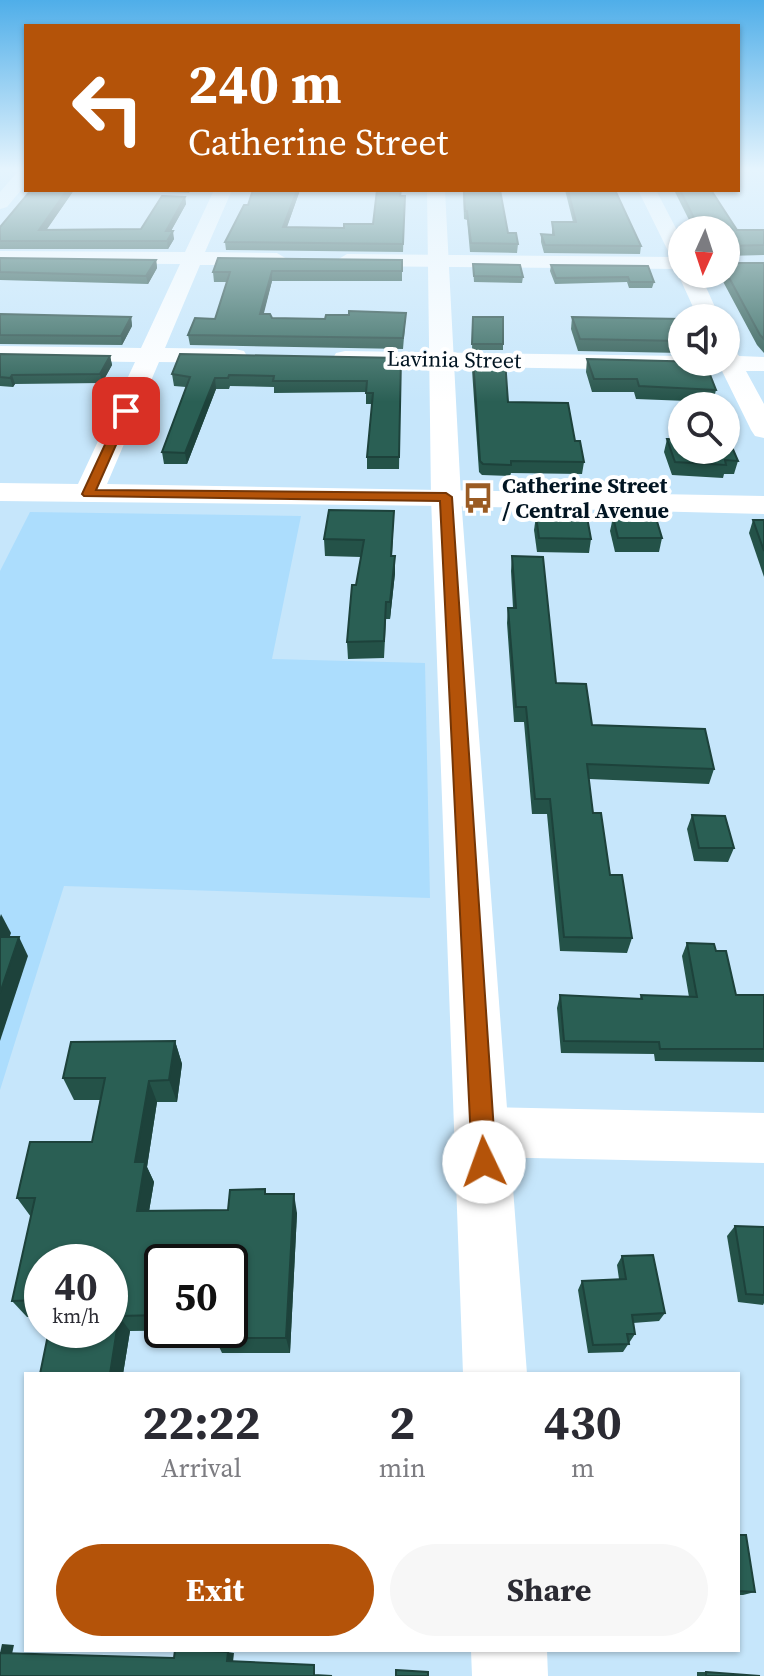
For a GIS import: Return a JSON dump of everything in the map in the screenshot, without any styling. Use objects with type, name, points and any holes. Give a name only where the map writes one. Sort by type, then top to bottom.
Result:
[{"type":"main road","points":[[438,246],[446,497],[495,1372]]},
{"type":"main road","points":[[509,1652],[510,1676]]},
{"type":"street","points":[[88,494],[198,246]]},
{"type":"street","points":[[0,257],[300,260]]},
{"type":"street","points":[[331,260],[668,261]]},
{"type":"street","points":[[0,353],[258,357]]},
{"type":"street","name":"Lavinia Street","points":[[320,357],[668,359]]},
{"type":"street","name":"Lavinia Street","points":[[740,361],[764,364]]},
{"type":"street","points":[[737,376],[764,430]]},
{"type":"street","points":[[0,492],[446,497],[764,505]]},
{"type":"street","points":[[482,1132],[764,1138]]},
{"type":"shaded area","points":[[30,512],[301,516],[272,659],[425,663],[430,898],[64,886],[0,1090],[0,571]]},
{"type":"building","points":[[0,258],[156,260],[146,276],[0,272]]},
{"type":"building","points":[[218,258],[402,260],[402,271],[272,271],[260,314],[270,314],[272,318],[325,319],[326,315],[349,315],[349,311],[406,313],[403,338],[188,335],[195,318],[215,319],[230,272],[213,272]]},
{"type":"building","points":[[740,263],[764,263],[764,339],[735,288],[740,288]]},
{"type":"building","points":[[473,264],[520,265],[523,277],[474,276]]},
{"type":"building","points":[[551,265],[648,266],[654,282],[630,282],[628,277],[556,278]]},
{"type":"building","points":[[0,314],[131,317],[121,336],[0,335]]},
{"type":"building","points":[[473,317],[503,317],[503,344],[472,344]]},
{"type":"building","points":[[572,317],[668,319],[668,341],[580,339]]},
{"type":"building","points":[[0,354],[110,356],[100,374],[12,375],[10,378],[0,377]]},
{"type":"building","points":[[180,354],[401,358],[399,457],[367,457],[373,393],[366,393],[367,381],[273,381],[274,376],[229,375],[228,378],[215,378],[185,453],[162,452],[190,377],[172,374]]},
{"type":"building","points":[[473,359],[505,360],[508,402],[568,403],[575,441],[580,441],[584,462],[511,461],[511,465],[483,464],[480,461]]},
{"type":"building","points":[[587,359],[668,361],[668,376],[710,376],[716,390],[639,386],[637,379],[594,379]]},
{"type":"building","points":[[329,510],[394,511],[391,556],[395,556],[390,602],[386,602],[384,641],[347,642],[352,585],[356,585],[364,540],[324,539]]},
{"type":"building","points":[[536,516],[587,517],[591,539],[539,538]]},
{"type":"building","points":[[613,517],[656,518],[662,538],[618,538]]},
{"type":"building","points":[[753,520],[764,520],[764,551]]},
{"type":"building","points":[[512,556],[543,557],[556,683],[586,684],[592,725],[705,729],[714,769],[587,764],[593,813],[601,813],[610,875],[622,875],[632,938],[564,937],[550,799],[535,799],[526,707],[516,707],[508,608],[516,608]]},
{"type":"building","points":[[692,815],[725,816],[734,848],[699,848]]},
{"type":"building","points":[[0,937],[19,937],[0,993]]},
{"type":"building","points":[[687,943],[714,944],[716,951],[726,951],[736,995],[764,995],[764,1049],[660,1049],[659,1042],[564,1041],[560,995],[642,999],[641,995],[697,997]]},
{"type":"building","points":[[175,1041],[169,1080],[149,1081],[135,1162],[145,1162],[137,1211],[228,1210],[230,1190],[265,1189],[265,1194],[294,1194],[286,1338],[248,1338],[248,1244],[144,1244],[144,1315],[128,1316],[128,1244],[25,1244],[35,1198],[17,1198],[30,1142],[92,1142],[105,1078],[63,1078],[71,1042]]},
{"type":"building","points":[[735,1226],[764,1227],[764,1295],[746,1294]]},
{"type":"building","points":[[24,1247],[24,1301],[12,1301]]},
{"type":"building","points":[[653,1255],[665,1313],[632,1315],[635,1334],[627,1334],[629,1344],[593,1345],[582,1281],[626,1279],[622,1256]]},
{"type":"building","points":[[45,1348],[114,1348],[110,1372],[40,1372]]},
{"type":"building","points":[[740,1535],[746,1535],[755,1592],[740,1591]]},
{"type":"building","points":[[175,1652],[228,1652],[227,1661],[314,1665],[314,1675],[332,1676],[0,1676],[0,1653],[174,1658]]},
{"type":"building","points":[[396,1670],[428,1672],[428,1676],[396,1676]]},
{"type":"building","points":[[706,1672],[760,1676],[706,1676]]},
{"type":"place","name":"Catherine Street / Central Avenue","points":[[478,498]]},
{"type":"route","points":[[126,411],[88,494],[446,497],[484,1162]]}]
